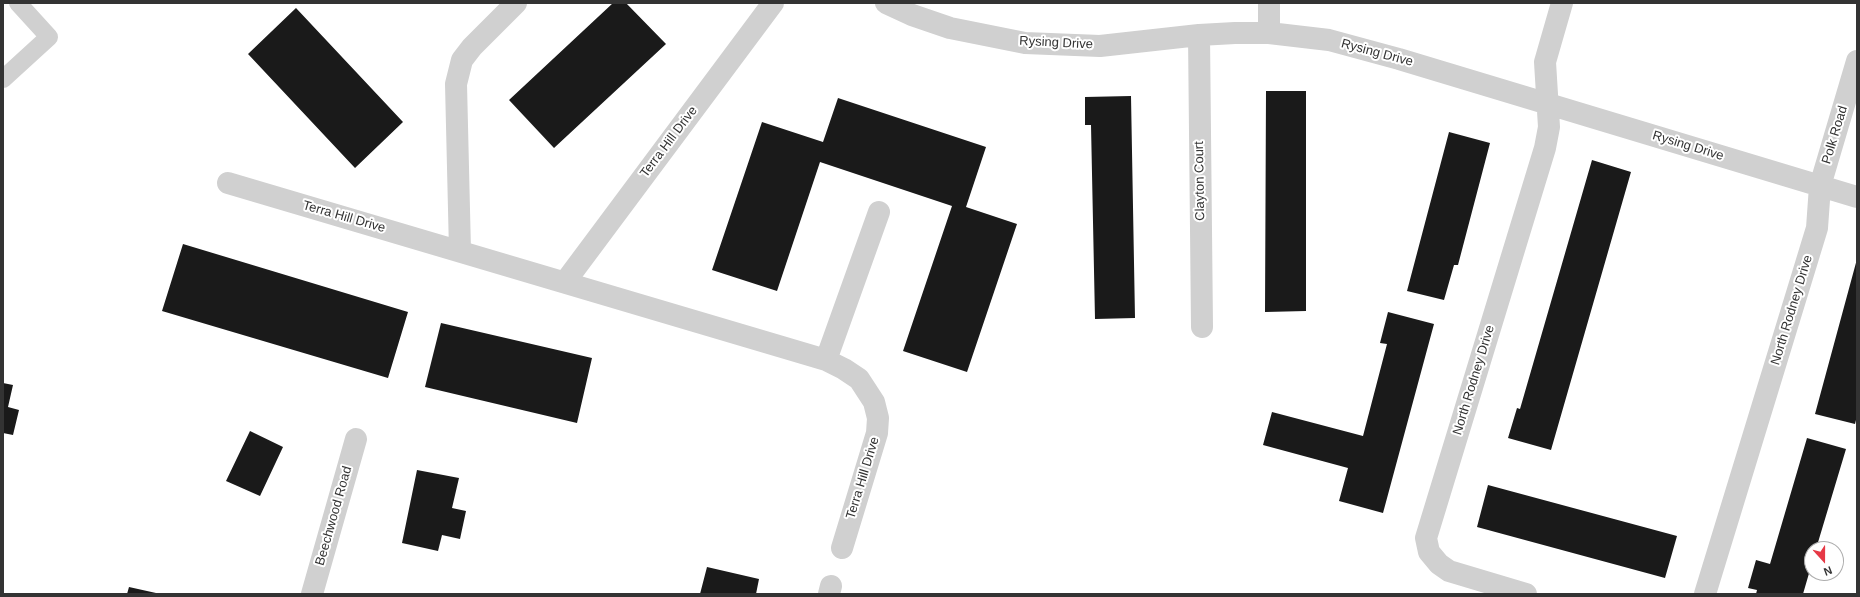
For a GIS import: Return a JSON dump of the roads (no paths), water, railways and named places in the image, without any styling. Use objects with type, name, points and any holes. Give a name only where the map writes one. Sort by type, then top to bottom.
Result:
[{"type":"street","points":[[460,251],[456,84],[462,60],[472,47],[516,3]]},
{"type":"street","name":"Terra Hill Drive","points":[[565,282],[773,3]]},
{"type":"street","name":"Rysing Drive","points":[[886,3],[912,15],[950,28],[1025,43],[1100,46],[1199,35],[1269,33],[1329,40],[1362,48],[1857,197]]},
{"type":"street","points":[[1269,3],[1269,33]]},
{"type":"street","name":"North Rodney Drive","points":[[1526,594],[1449,571],[1439,564],[1429,552],[1426,538],[1545,148],[1549,127],[1545,62],[1562,3]]},
{"type":"street","name":"Clayton Court","points":[[1199,35],[1202,328]]},
{"type":"street","name":"Polk Road","points":[[1820,186],[1857,61]]},
{"type":"street","name":"Terra Hill Drive","points":[[228,183],[826,360],[859,379],[874,402],[878,418],[877,433],[842,548]]},
{"type":"street","name":"North Rodney Drive","points":[[1705,594],[1817,228],[1820,186]]},
{"type":"street","points":[[826,360],[879,212]]},
{"type":"street","name":"Beechwood Road","points":[[312,594],[356,439]]},
{"type":"lane","points":[[3,79],[49,37],[18,3]]}]
